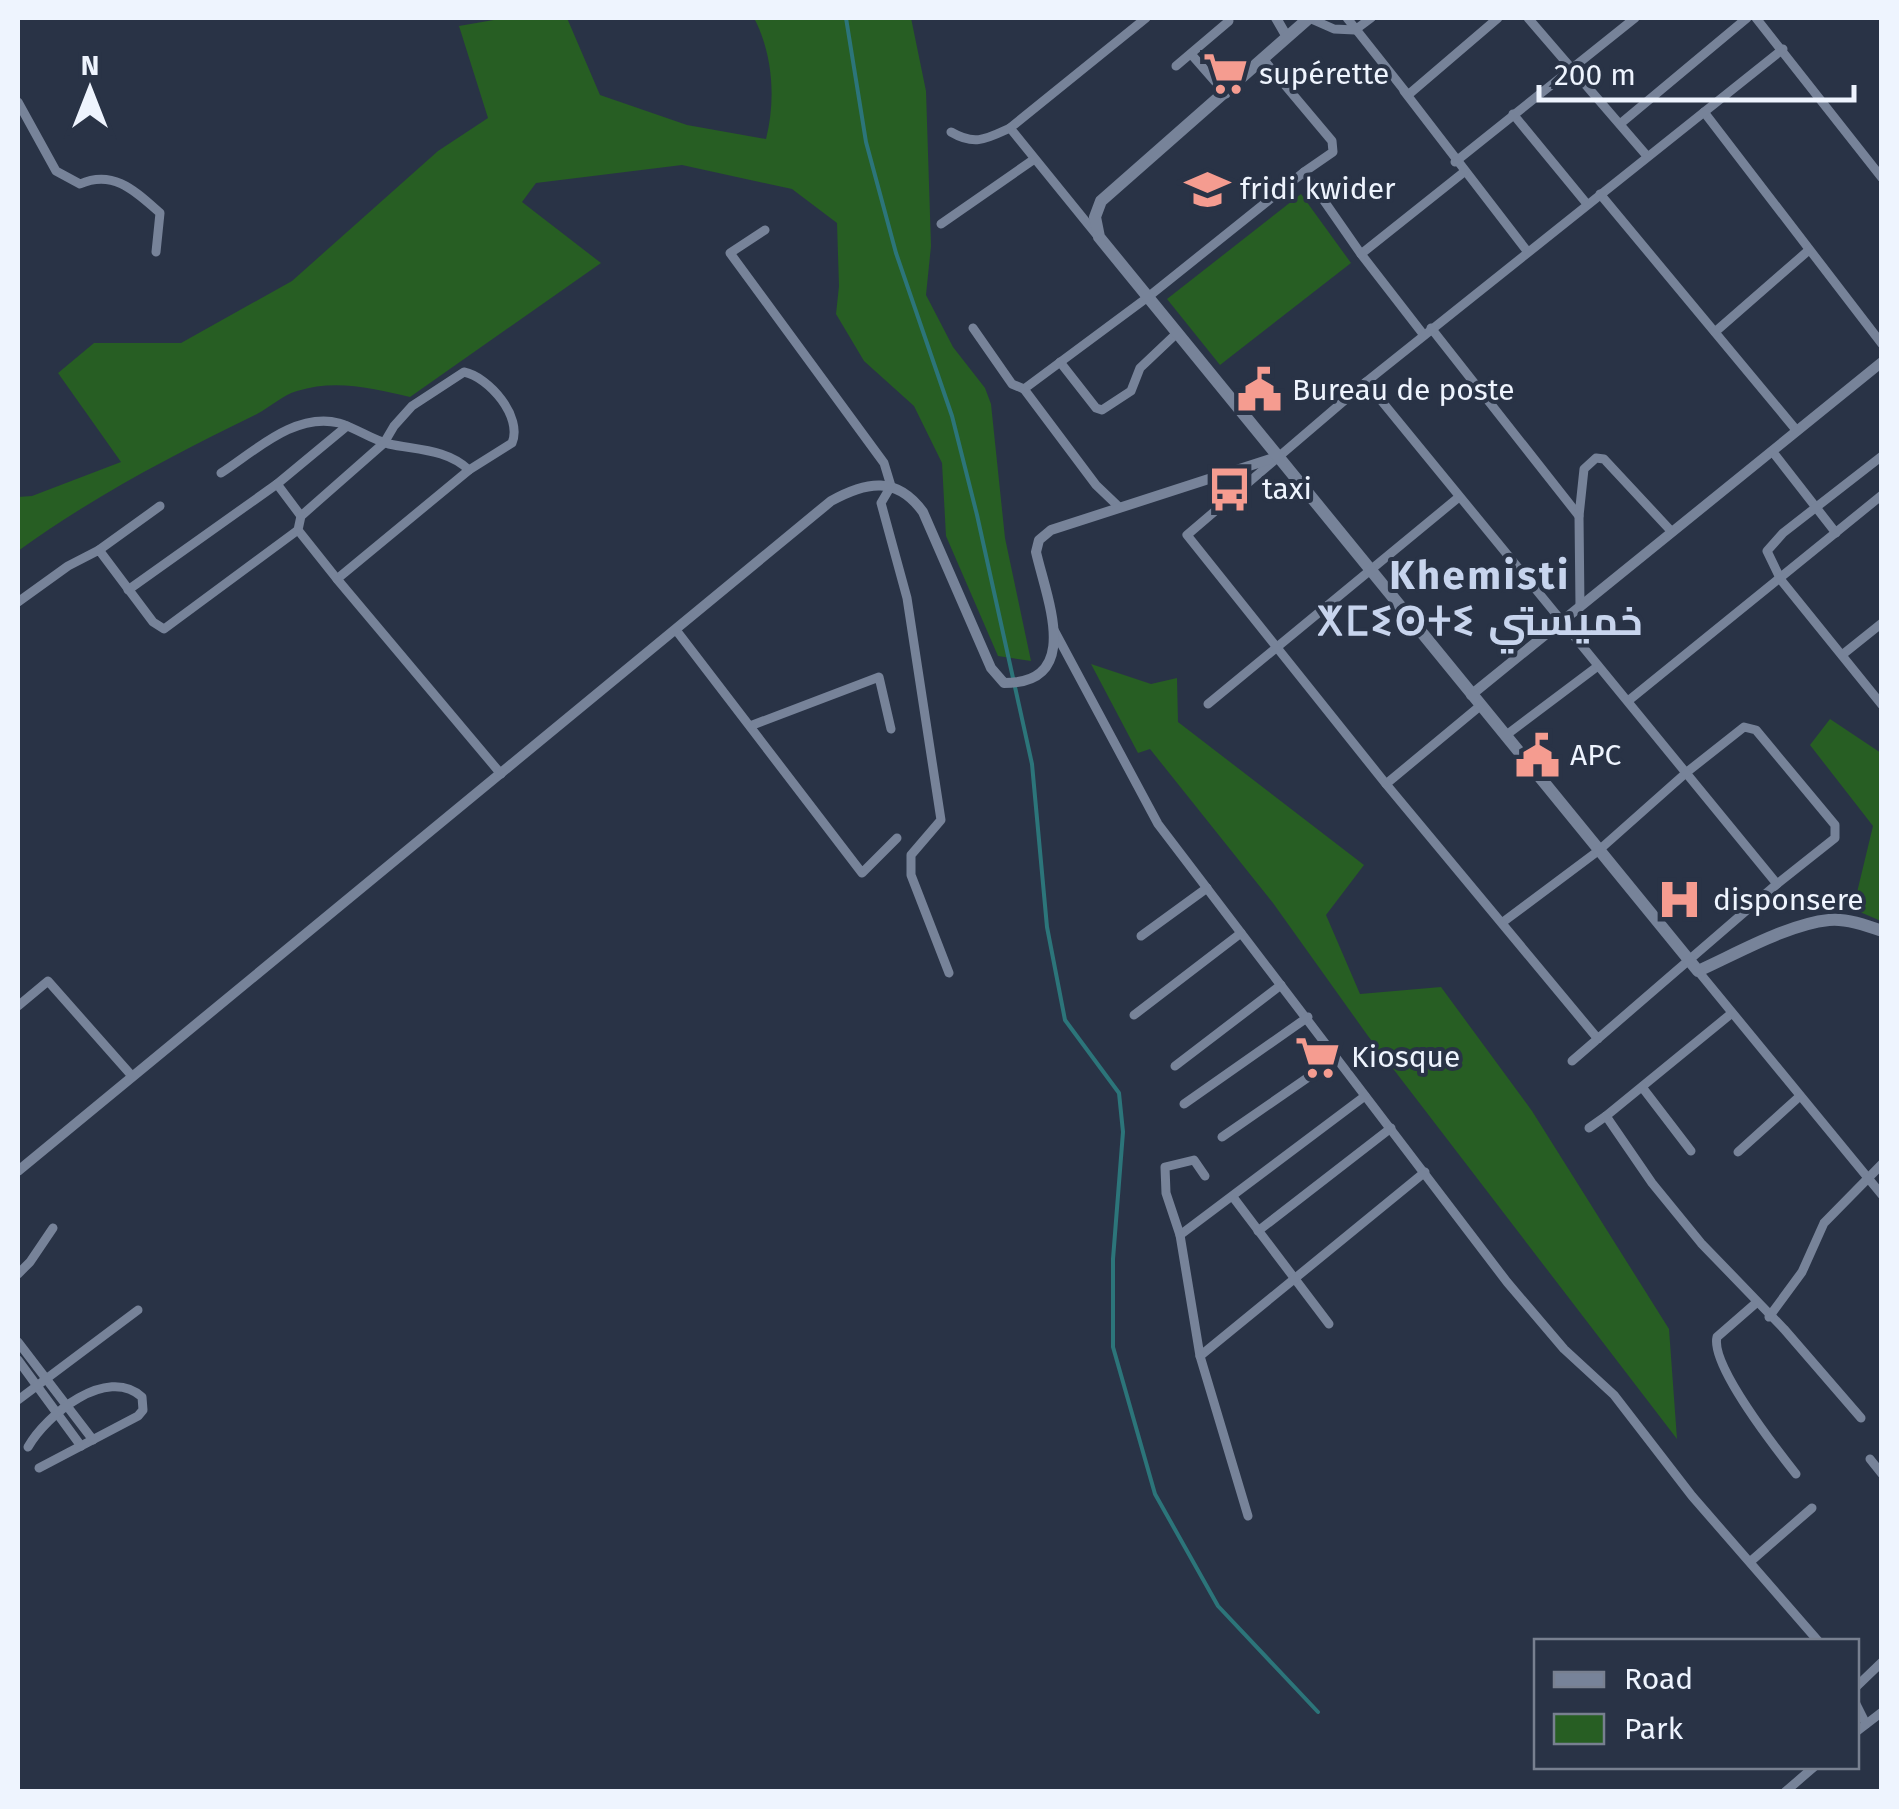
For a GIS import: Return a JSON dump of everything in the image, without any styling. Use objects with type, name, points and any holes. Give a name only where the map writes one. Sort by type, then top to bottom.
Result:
[{"type":"main road","points":[[1309,18],[1101,202],[1095,217],[1099,237],[1693,966],[1829,920],[1862,923],[1882,931]]},
{"type":"street","points":[[951,132],[966,141],[1010,128],[1146,18]]},
{"type":"street","points":[[1276,18],[1288,37]]},
{"type":"street","points":[[1309,18],[1334,29],[1356,30],[1371,18]]},
{"type":"street","points":[[1347,18],[1408,95],[1498,18]]},
{"type":"street","points":[[1528,18],[1648,156]]},
{"type":"street","points":[[1455,162],[1635,18]]},
{"type":"street","points":[[1620,124],[1747,18]]},
{"type":"street","points":[[1756,18],[1882,178]]},
{"type":"street","points":[[1176,66],[1229,21]]},
{"type":"street","points":[[1598,1039],[1386,784],[1187,535],[1427,331],[1783,49]]},
{"type":"street","points":[[1190,54],[1226,94]]},
{"type":"street","points":[[1024,388],[1334,152],[1332,141],[1264,60]]},
{"type":"street","points":[[1402,88],[1527,251]]},
{"type":"street","points":[[18,102],[56,170],[80,184],[94,178],[122,181],[160,213],[156,252]]},
{"type":"street","points":[[1704,112],[1882,344]]},
{"type":"street","points":[[1513,114],[1587,204]]},
{"type":"street","points":[[1010,128],[1099,237]]},
{"type":"street","points":[[941,224],[1034,160]]},
{"type":"street","points":[[1304,172],[1361,254],[1579,516]]},
{"type":"street","points":[[1361,254],[1464,172]]},
{"type":"street","points":[[1600,194],[1797,430]]},
{"type":"street","points":[[765,230],[730,253],[884,463],[892,486]]},
{"type":"street","points":[[1715,332],[1809,250]]},
{"type":"street","points":[[973,328],[1012,384],[1024,388],[1096,485],[1119,508]]},
{"type":"street","points":[[1060,362],[1096,408],[1102,410],[1132,391],[1140,368],[1177,333]]},
{"type":"street","points":[[1386,784],[1562,622],[1882,362]]},
{"type":"street","points":[[99,550],[158,627],[170,627],[298,530],[300,516],[384,443],[412,406],[464,372],[480,377],[514,418],[515,436],[502,452],[469,470],[337,579]]},
{"type":"street","points":[[1366,382],[1777,884]]},
{"type":"street","points":[[221,473],[285,431],[317,420],[347,426],[384,443],[447,455],[469,470]]},
{"type":"street","points":[[128,590],[277,484],[347,426]]},
{"type":"street","points":[[1772,450],[1836,534]]},
{"type":"street","points":[[1882,456],[1816,506],[1769,548],[1767,556],[1882,705]]},
{"type":"street","points":[[1277,457],[1051,530],[1039,540],[1036,552],[1054,630],[1158,824],[1518,1296],[1564,1349],[1614,1395],[1692,1496],[1817,1639]]},
{"type":"street","points":[[1580,607],[1579,516],[1584,469],[1596,458],[1616,470],[1672,532]]},
{"type":"street","points":[[277,484],[300,516]]},
{"type":"street","points":[[892,486],[881,503],[906,598],[940,820],[911,855],[911,875],[949,973]]},
{"type":"street","points":[[18,1171],[831,502],[852,489],[892,486],[910,494],[923,512],[991,668],[1004,683],[1024,683],[1042,674],[1052,658],[1054,630]]},
{"type":"street","points":[[1628,702],[1882,496]]},
{"type":"street","points":[[1208,704],[1459,497]]},
{"type":"street","points":[[18,602],[160,506]]},
{"type":"street","points":[[298,530],[501,774]]},
{"type":"street","points":[[1842,656],[1882,623]]},
{"type":"street","points":[[676,630],[862,872],[897,838]]},
{"type":"street","points":[[1505,736],[1598,666]]},
{"type":"street","points":[[750,726],[880,677],[892,728]]},
{"type":"street","points":[[1503,922],[1598,851],[1738,730],[1756,730],[1832,820],[1834,838],[1777,884],[1693,966],[1572,1061]]},
{"type":"street","points":[[1142,936],[1207,888]]},
{"type":"street","points":[[1134,1014],[1241,933]]},
{"type":"street","points":[[1693,966],[1882,1195]]},
{"type":"street","points":[[18,1006],[48,982],[132,1076]]},
{"type":"street","points":[[1174,1066],[1280,985]]},
{"type":"street","points":[[1589,1128],[1732,1013]]},
{"type":"street","points":[[1184,1104],[1308,1017]]},
{"type":"street","points":[[1222,1136],[1336,1058]]},
{"type":"street","points":[[1642,1087],[1691,1151]]},
{"type":"street","points":[[1180,1235],[1365,1096]]},
{"type":"street","points":[[1738,1152],[1800,1096]]},
{"type":"street","points":[[1606,1116],[1674,1211],[1861,1418]]},
{"type":"street","points":[[1258,1230],[1391,1128]]},
{"type":"street","points":[[1205,1176],[1194,1160],[1164,1167],[1200,1356],[1248,1516]]},
{"type":"street","points":[[1769,1316],[1802,1272],[1824,1222],[1882,1164]]},
{"type":"street","points":[[1200,1356],[1425,1172]]},
{"type":"street","points":[[1232,1197],[1329,1324]]},
{"type":"street","points":[[18,1274],[53,1228]]},
{"type":"street","points":[[1756,1303],[1718,1337],[1716,1350],[1752,1420],[1796,1474]]},
{"type":"street","points":[[18,1400],[138,1310]]},
{"type":"street","points":[[18,1342],[62,1410],[92,1440]]},
{"type":"street","points":[[18,1360],[41,1382]]},
{"type":"street","points":[[28,1447],[62,1410],[106,1387],[140,1393],[144,1404],[138,1416],[39,1468]]},
{"type":"street","points":[[62,1410],[81,1446]]},
{"type":"street","points":[[1870,1459],[1882,1474]]},
{"type":"street","points":[[1751,1561],[1812,1508]]},
{"type":"street","points":[[1859,1683],[1882,1662]]},
{"type":"street","points":[[1859,1710],[1866,1724]]},
{"type":"street","points":[[1859,1730],[1882,1712]]},
{"type":"street","points":[[1785,1792],[1812,1769]]},
{"type":"green space","points":[[505,18],[567,18],[600,95],[687,125],[766,139],[771,77],[754,18],[911,18],[926,91],[931,246],[926,295],[953,347],[985,388],[991,404],[1005,538],[1031,661],[998,656],[946,536],[942,463],[914,406],[864,361],[836,314],[837,223],[792,189],[682,165],[536,183],[522,202],[601,263],[410,397],[339,385],[292,393],[105,494],[18,551],[18,497],[32,496],[121,462],[58,373],[94,343],[181,343],[292,281],[438,151],[488,118],[459,26]]},
{"type":"green space","points":[[1301,194],[1351,263],[1220,365],[1167,299]]},
{"type":"green space","points":[[1091,664],[1151,684],[1177,678],[1178,722],[1364,865],[1326,915],[1360,994],[1441,987],[1532,1111],[1669,1329],[1677,1439],[1368,1036],[1273,903],[1150,749],[1138,753]]},
{"type":"green space","points":[[1830,719],[1881,753],[1881,921],[1853,909],[1873,826],[1810,745]]},
{"type":"waterway","points":[[846,18],[866,142],[896,253],[952,416],[1032,764],[1047,927],[1065,1020],[1119,1093],[1123,1132],[1113,1259],[1113,1347],[1155,1494],[1218,1606],[1318,1712]]},
{"type":"place","name":"supérette","points":[[1226,74]]},
{"type":"place","name":"fridi kwider","points":[[1207,189]]},
{"type":"place","name":"Bureau de poste","points":[[1259,390]]},
{"type":"place","name":"taxi","points":[[1229,489]]},
{"type":"place","name":"APC","points":[[1537,755]]},
{"type":"place","name":"disponsere","points":[[1680,900]]},
{"type":"place","name":"Kiosque","points":[[1318,1057]]},
{"type":"district","name":"Khemisti ⵅⵎⵉⵙⵜⵉ خميستي","points":[[1480,599]]}]
